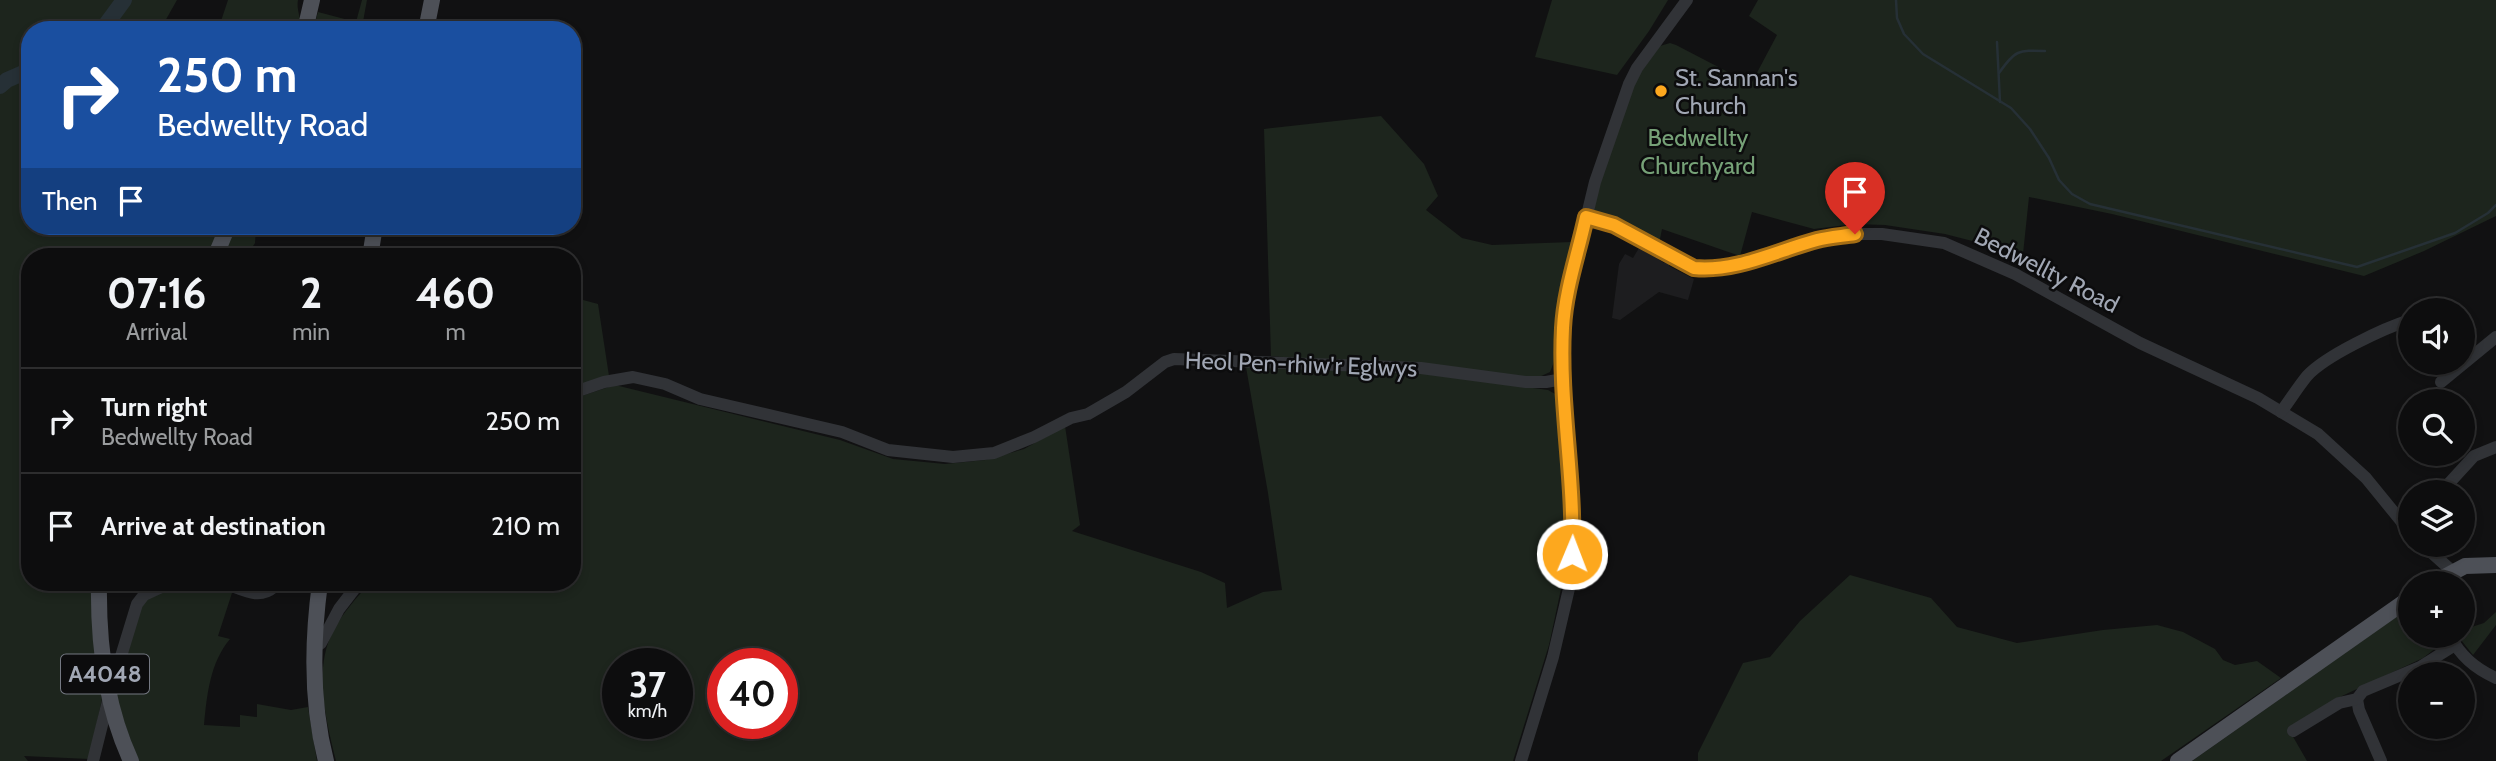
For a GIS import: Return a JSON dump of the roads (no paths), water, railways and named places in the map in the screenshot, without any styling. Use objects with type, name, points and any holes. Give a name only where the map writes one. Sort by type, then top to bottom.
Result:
[{"type":"main road","points":[[307,21],[312,0]]},
{"type":"main road","points":[[428,21],[432,0]]},
{"type":"main road","points":[[2452,571],[2465,566],[2496,565]]},
{"type":"main road","name":"A4048","points":[[99,591],[99,625],[109,699],[131,761]]},
{"type":"main road","points":[[319,591],[314,648],[316,699],[326,761]]},
{"type":"main road","points":[[2178,761],[2398,606]]},
{"type":"street","points":[[1521,761],[1553,657],[1571,580],[1573,527],[1563,379],[1566,302],[1598,173],[1629,84],[1637,68],[1687,0]]},
{"type":"street","name":"Bedwellty Road","points":[[1586,217],[1614,225],[1678,261],[1701,269],[1721,268],[1818,240],[1855,234],[1882,234],[1944,243],[2015,274],[2140,344],[2241,390],[2318,434],[2341,453],[2398,513]]},
{"type":"street","points":[[2281,412],[2308,374],[2344,350],[2398,325]]},
{"type":"street","points":[[2475,352],[2496,337]]},
{"type":"street","name":"Heol Pen-rhiw'r Eglwys","points":[[581,390],[604,382],[633,377],[665,384],[700,399],[842,432],[888,450],[953,457],[994,453],[1071,418],[1088,414],[1115,400],[1166,362],[1174,359],[1421,368],[1526,382],[1563,379]]},
{"type":"street","points":[[2441,382],[2447,375]]},
{"type":"street","points":[[2452,480],[2474,456],[2496,447]]},
{"type":"street","points":[[2436,557],[2452,571]]},
{"type":"street","points":[[93,761],[137,604],[144,595],[153,591]]},
{"type":"street","points":[[249,591],[258,594],[270,591]]},
{"type":"street","points":[[314,648],[321,643],[339,609],[353,591]]},
{"type":"street","points":[[2293,731],[2339,703],[2357,699],[2363,691],[2420,667],[2443,648]]},
{"type":"street","points":[[2459,648],[2474,666],[2496,678]]},
{"type":"street","points":[[2357,699],[2359,710],[2381,761]]},
{"type":"waterway","points":[[109,21],[124,0]]},
{"type":"waterway","points":[[1896,0],[1897,18],[1904,34],[1923,54],[2011,108],[2030,129],[2049,158],[2059,180],[2072,194],[2090,204],[2357,267],[2455,233],[2496,205]]},
{"type":"waterway","points":[[1997,42],[2000,102]]},
{"type":"waterway","points":[[1999,73],[2018,53],[2045,51]]},
{"type":"waterway","points":[[0,86],[21,74]]},
{"type":"place","name":"St. Sannan's Church","points":[[1661,91]]},
{"type":"park label","name":"Bedwellty Churchyard","points":[[1698,151]]}]
